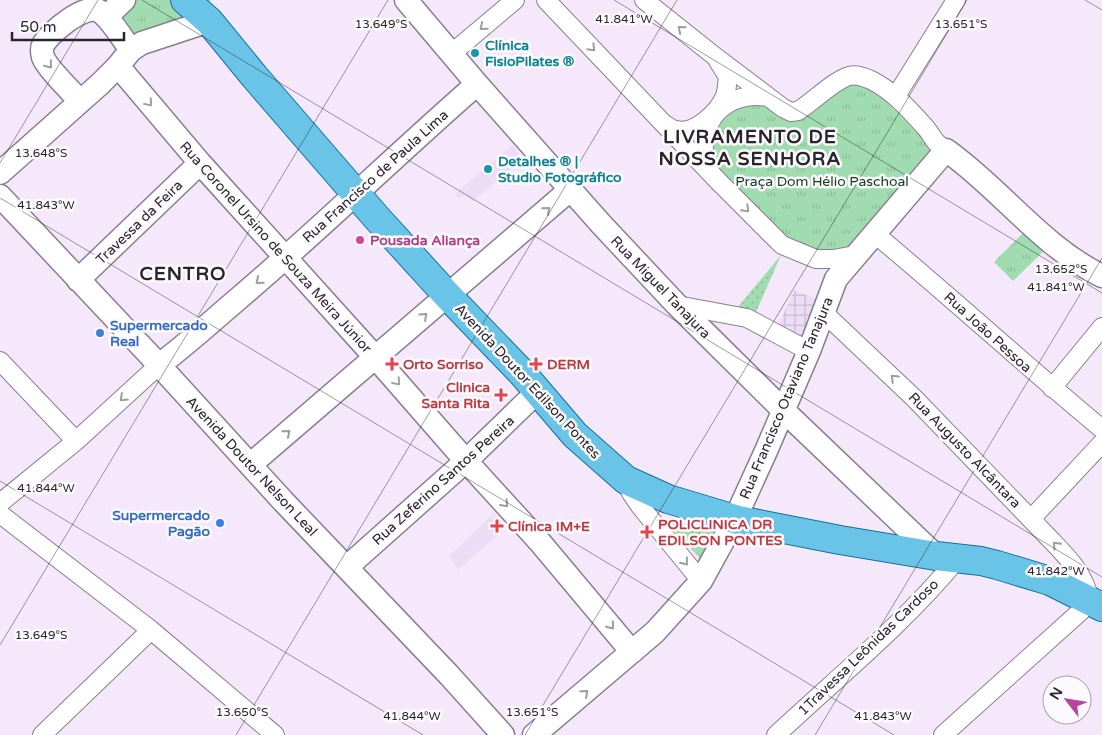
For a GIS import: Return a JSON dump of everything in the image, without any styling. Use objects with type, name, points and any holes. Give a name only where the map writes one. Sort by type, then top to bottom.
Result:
[{"type":"main road","name":"Avenida Doutor Edilson Pontes","points":[[185,0],[209,11],[254,76],[357,194],[447,295],[538,391],[575,435],[626,480],[668,499],[735,519],[840,540],[997,565],[1050,581],[1096,604]]},
{"type":"street","points":[[106,17],[124,0]]},
{"type":"street","name":"Rua Miguel Tanajura","points":[[406,0],[477,84],[677,305],[783,410],[947,557]]},
{"type":"street","points":[[451,54],[515,0]]},
{"type":"street","points":[[546,0],[706,168],[784,246],[834,266],[836,279]]},
{"type":"street","points":[[644,0],[768,98],[791,112],[798,111],[839,80],[851,75],[862,76],[881,86],[896,96],[928,130],[936,143],[977,174],[1063,252],[1102,276]]},
{"type":"street","points":[[896,96],[956,0]]},
{"type":"street","points":[[80,101],[42,55],[43,46],[52,35],[84,11],[92,9],[99,11],[106,17],[124,58]]},
{"type":"street","points":[[0,173],[142,43],[209,11]]},
{"type":"street","name":"Rua Coronel Ursino de Souza Meira Júnior","points":[[124,58],[200,163],[539,542],[632,652]]},
{"type":"street","points":[[666,125],[678,131],[693,128],[707,120],[718,109],[725,95],[728,77],[716,58]]},
{"type":"street","name":"Rua Francisco de Paula Lima","points":[[159,365],[285,258],[357,194],[403,149],[477,84]]},
{"type":"street","points":[[706,168],[703,148],[706,130],[715,114],[729,102],[746,96],[755,95],[768,98]]},
{"type":"street","points":[[816,259],[833,260],[855,255],[946,150]]},
{"type":"street","name":"Travessa da Feira","points":[[78,280],[200,163]]},
{"type":"street","points":[[250,465],[571,189]]},
{"type":"street","name":"Avenida Doutor Nelson Leal","points":[[0,196],[503,735]]},
{"type":"street","name":"Rua João Pessoa","points":[[875,234],[1102,429]]},
{"type":"street","name":"Rua Francisco Otaviano Tanajura","points":[[534,735],[655,632],[701,581],[735,519],[809,351],[836,279],[855,255]]},
{"type":"street","points":[[677,305],[747,318],[809,351]]},
{"type":"street","name":"Rua Augusto Alcântara","points":[[823,312],[908,392],[1071,560],[1082,575],[1096,604]]},
{"type":"street","points":[[1052,388],[1102,327]]},
{"type":"street","points":[[1,365],[76,441]]},
{"type":"street","points":[[0,503],[76,441],[159,365]]},
{"type":"street","name":"Rua Zeferino Santos Pereira","points":[[347,567],[466,461],[538,391]]},
{"type":"street","points":[[1031,519],[1102,443]]},
{"type":"street","points":[[626,480],[640,506],[701,581]]},
{"type":"street","points":[[0,514],[151,630],[275,735]]},
{"type":"street","name":"1Travessa Leônidas Cardoso","points":[[776,735],[875,644],[945,574],[947,557]]},
{"type":"street","points":[[943,735],[1066,624],[1096,604]]},
{"type":"street","points":[[42,735],[151,630]]},
{"type":"shaded area","points":[[512,145],[523,158],[472,202],[465,194],[459,199],[455,194]]},
{"type":"shaded area","points":[[794,290],[818,300],[801,343],[776,331]]},
{"type":"shaded area","points":[[494,513],[504,529],[458,570],[449,556]]},
{"type":"green space","points":[[132,0],[210,0],[211,10],[132,46],[119,14]]},
{"type":"green space","name":"Praça Dom Hélio Paschoal","points":[[862,76],[946,150],[855,255],[789,249],[712,174],[706,130],[746,96],[783,108]]},
{"type":"green space","points":[[1029,227],[1048,247],[1013,281],[994,262]]},
{"type":"green space","points":[[781,255],[752,321],[732,314]]},
{"type":"green space","points":[[665,519],[720,532],[701,559]]},
{"type":"place","name":"Clínica FisioPilates ®","points":[[475,53]]},
{"type":"place","name":"Detalhes ® | Studio Fotográfico","points":[[488,169]]},
{"type":"place","name":"Pousada Aliança","points":[[360,240]]},
{"type":"place","name":"Supermercado Real","points":[[100,333]]},
{"type":"place","name":"Orto Sorriso","points":[[392,364]]},
{"type":"place","name":"DERM","points":[[536,364]]},
{"type":"place","name":"Clinica Santa Rita","points":[[501,395]]},
{"type":"place","name":"Supermercado Pagão","points":[[220,523]]},
{"type":"place","name":"Clínica IM+E","points":[[497,526]]},
{"type":"place","name":"POLICLINICA DR EDILSON PONTES","points":[[647,532]]},
{"type":"district","name":"LIVRAMENTO DE NOSSA SENHORA","points":[[750,147]]},
{"type":"district","name":"CENTRO","points":[[183,273]]}]
